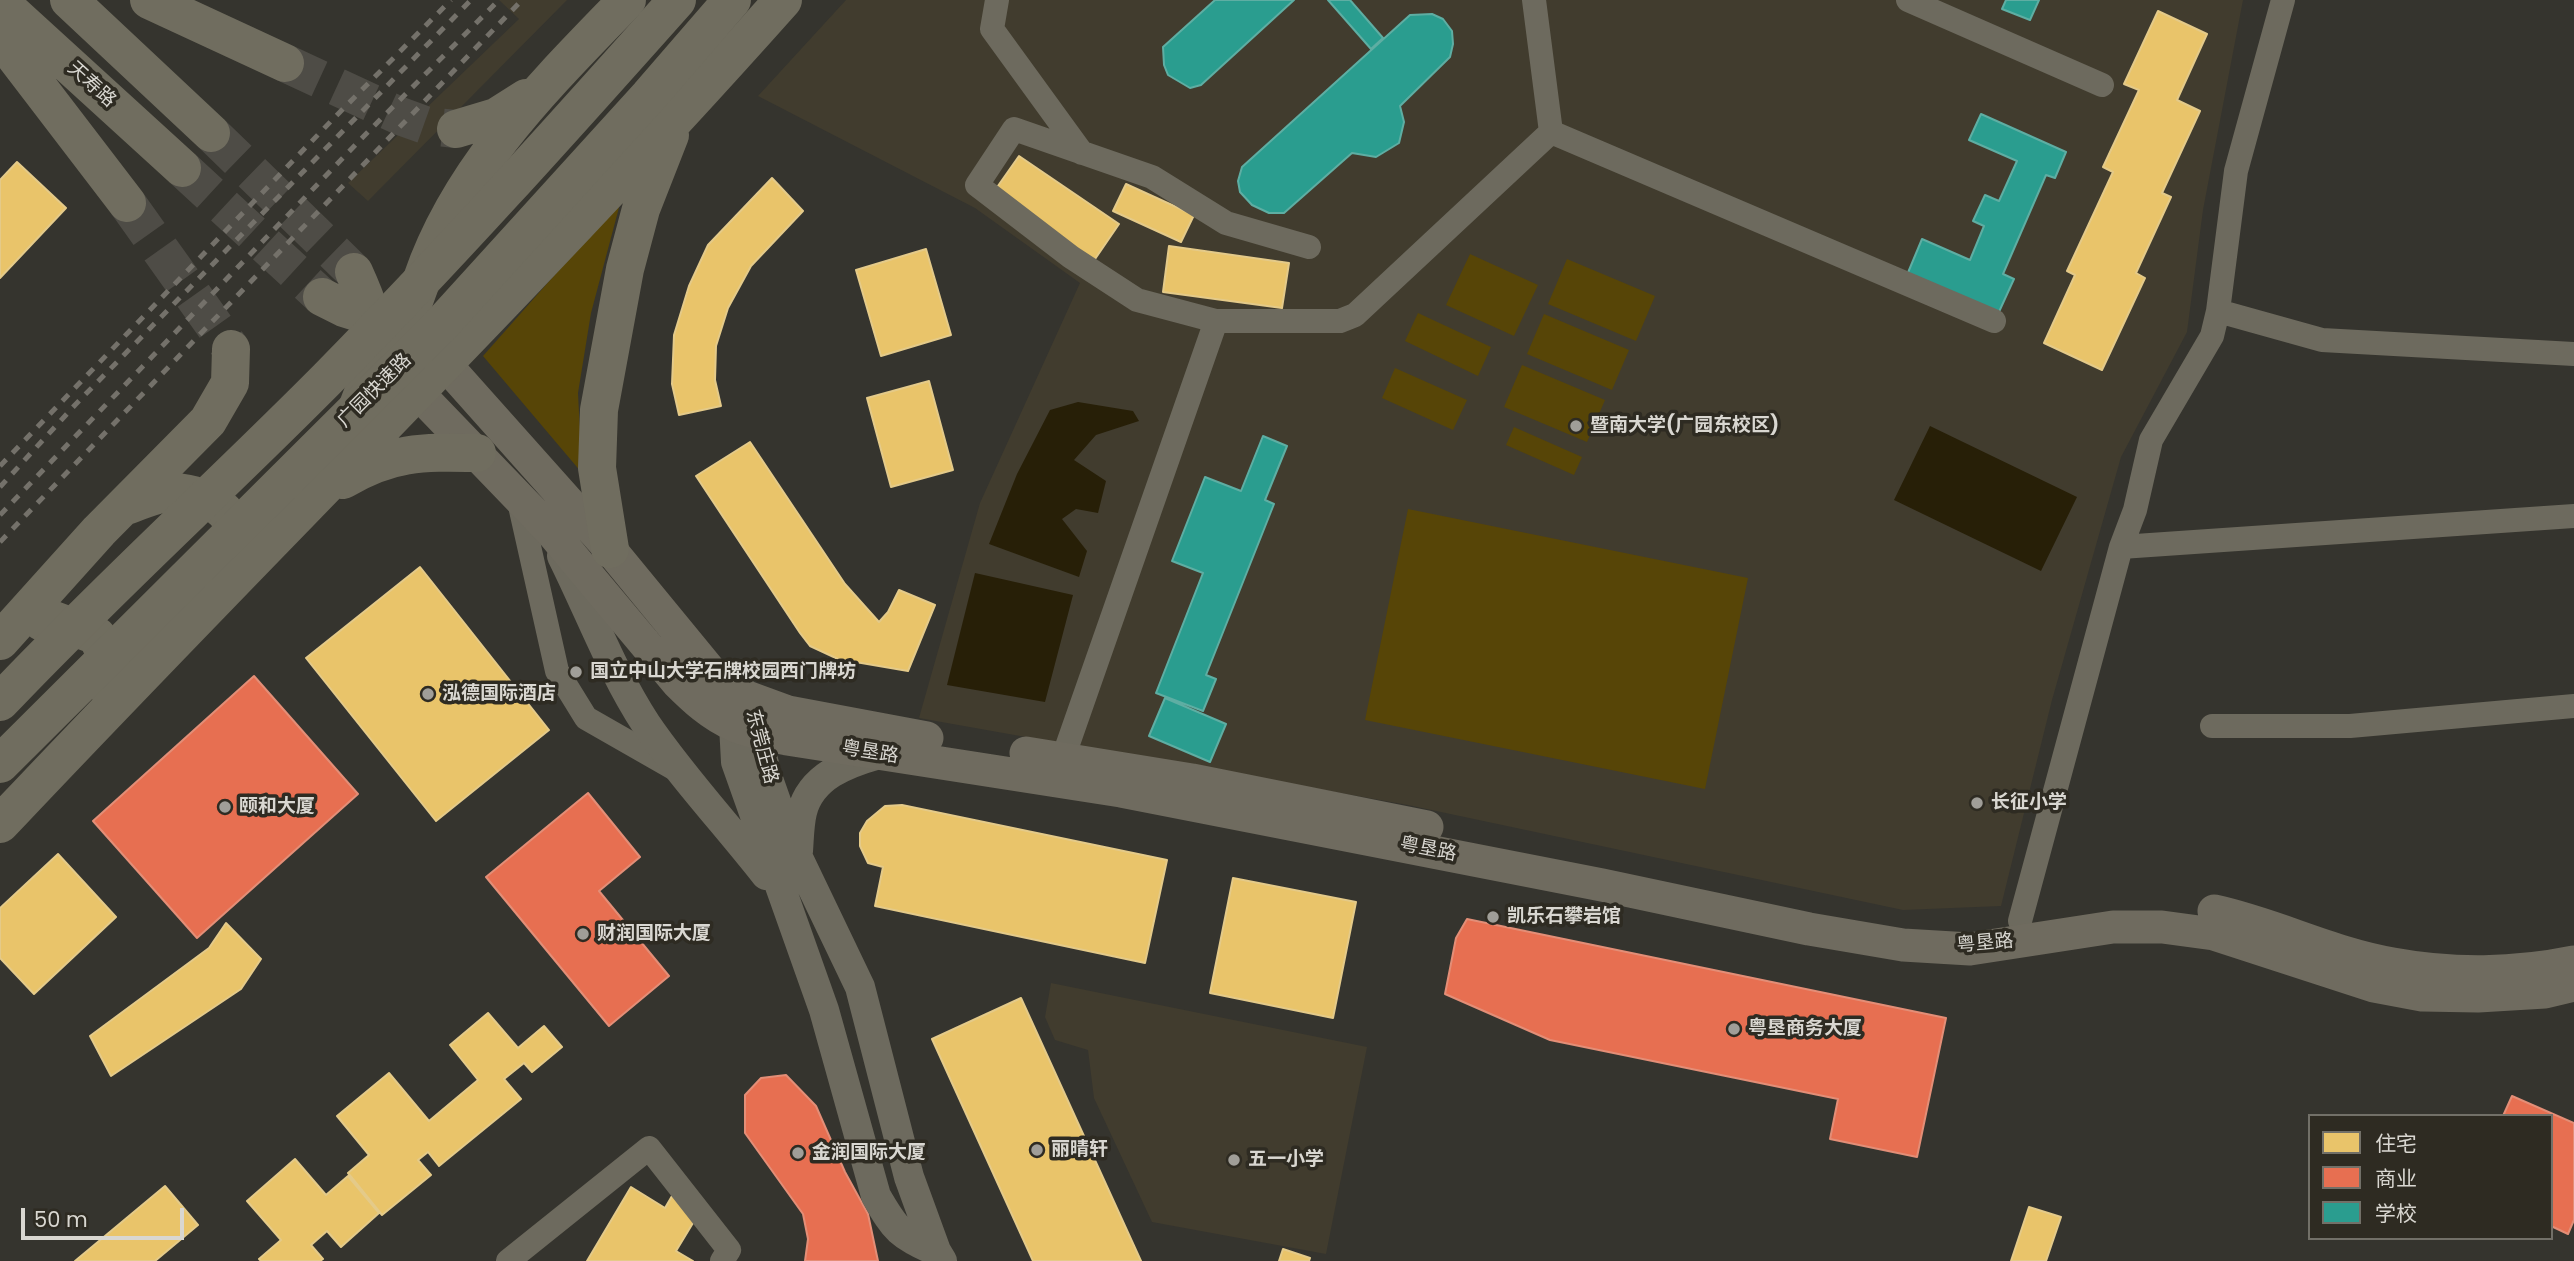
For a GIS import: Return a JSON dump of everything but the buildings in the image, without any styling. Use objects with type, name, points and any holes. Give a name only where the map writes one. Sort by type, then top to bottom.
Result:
[{"type":"highway","points":[[69,0],[211,134]]},
{"type":"highway","points":[[149,0],[285,63]]},
{"type":"highway","points":[[417,392],[407,349],[408,326],[429,257],[447,220],[512,122],[627,0]]},
{"type":"highway","points":[[0,702],[372,332],[677,0]]},
{"type":"highway","name":"广园快速路","points":[[0,764],[439,327],[732,0]]},
{"type":"highway","points":[[0,824],[214,598],[446,364],[783,0]]},
{"type":"highway","name":"天寿路","points":[[0,2],[182,168]]},
{"type":"highway","points":[[0,37],[127,203]]},
{"type":"highway","points":[[456,130],[496,117],[546,86]]},
{"type":"highway","points":[[546,86],[542,105],[543,129],[553,150],[573,168],[591,174],[624,173]]},
{"type":"highway","points":[[610,550],[597,468],[599,410],[632,245],[656,167],[680,112]]},
{"type":"highway","points":[[309,501],[349,429],[371,371],[373,334],[368,303],[354,272],[446,364]]},
{"type":"highway","points":[[373,334],[462,313],[519,286]]},
{"type":"highway","points":[[323,297],[344,308],[373,334],[417,392]]},
{"type":"highway","points":[[6,634],[208,421],[230,383],[231,349]]},
{"type":"highway","points":[[309,501],[357,471],[387,458],[430,452],[477,453]]},
{"type":"highway","points":[[124,507],[164,494],[189,493],[225,509],[232,522],[235,548],[231,569],[214,598]]},
{"type":"highway","points":[[6,634],[54,620],[97,636],[113,672],[100,718]]},
{"type":"main road","name":"粤垦路","points":[[446,364],[610,550],[746,718]]},
{"type":"main road","name":"粤垦路","points":[[417,392],[550,530],[677,682],[700,705],[746,718],[787,739],[1121,791],[1588,882],[1809,929],[1903,945],[1970,949],[2113,928],[2162,927],[2214,934],[2374,986],[2423,995],[2478,996],[2545,992],[2574,985]]},
{"type":"main road","name":"粤垦路","points":[[746,718],[788,712],[892,733],[1063,758],[1311,803],[1895,923],[1951,928],[1984,926],[2121,905],[2170,905],[2217,911],[2392,964],[2488,971],[2544,968],[2574,962]]},
{"type":"street","points":[[997,0],[992,29],[1082,153]]},
{"type":"street","points":[[1534,0],[1551,132]]},
{"type":"street","points":[[1909,0],[2102,85]]},
{"type":"street","points":[[2020,921],[2122,547],[2135,510],[2151,440],[2212,336],[2218,311],[2236,171],[2283,0]]},
{"type":"street","points":[[1309,247],[1226,223],[1152,177],[1013,129],[977,185],[1071,257],[1137,300],[1216,321],[1340,321],[1356,315],[1551,132]]},
{"type":"street","points":[[1551,132],[1994,321]]},
{"type":"street","points":[[2218,311],[2322,340],[2574,354]]},
{"type":"street","points":[[1063,758],[1216,321]]},
{"type":"street","points":[[518,497],[557,671],[586,718],[680,772]]},
{"type":"street","points":[[2122,547],[2574,516]]},
{"type":"street","points":[[550,530],[615,669],[645,722],[680,772],[782,895]]},
{"type":"street","points":[[2212,726],[2350,726],[2574,706]]},
{"type":"street","name":"东莞庄路","points":[[746,718],[797,858],[860,987],[909,1177],[936,1258]]},
{"type":"street","name":"东莞庄路","points":[[746,718],[736,762],[824,1010],[876,1196],[891,1222],[906,1237],[936,1258]]},
{"type":"street","points":[[797,858],[802,811],[817,784],[835,770],[855,760],[879,754]]},
{"type":"street","points":[[508,1261],[649,1148],[729,1250],[722,1261]]},
{"type":"shaded area","points":[[499,0],[567,0],[368,201],[348,183],[519,19]]},
{"type":"shaded area","name":"暨南大学(广园东校区)","points":[[846,0],[2243,0],[2203,210],[2187,332],[2121,457],[2052,700],[2001,906],[1903,910],[1408,805],[919,718],[980,503],[1080,283],[975,208],[758,96]]},
{"type":"shaded area","points":[[621,200],[591,313],[578,393],[582,473],[483,356]]},
{"type":"shaded area","points":[[1470,254],[1538,285],[1514,336],[1446,305]]},
{"type":"shaded area","points":[[1567,259],[1655,296],[1636,341],[1548,304]]},
{"type":"shaded area","points":[[1418,313],[1491,347],[1478,376],[1405,341]]},
{"type":"shaded area","points":[[1544,314],[1629,350],[1612,390],[1527,354]]},
{"type":"shaded area","points":[[1522,365],[1605,400],[1587,442],[1504,407]]},
{"type":"shaded area","points":[[1395,368],[1467,400],[1453,430],[1382,398]]},
{"type":"shaded area","points":[[1078,402],[1133,411],[1139,421],[1096,435],[1074,460],[1106,481],[1098,513],[1076,509],[1062,519],[1087,551],[1079,577],[989,544],[1017,474],[1050,410]]},
{"type":"shaded area","points":[[1930,426],[2077,497],[2041,571],[1894,500]]},
{"type":"shaded area","points":[[1514,427],[1582,457],[1574,475],[1506,445]]},
{"type":"shaded area","points":[[1408,509],[1748,578],[1705,789],[1365,720]]},
{"type":"shaded area","points":[[975,573],[1073,595],[1045,702],[947,685]]},
{"type":"shaded area","name":"五一小学","points":[[1051,983],[1367,1047],[1326,1254],[1152,1222],[1094,1098],[1088,1050],[1055,1040],[1045,1017]]},
{"type":"tunnel","points":[[285,63],[400,116],[428,126],[456,129]]},
{"type":"tunnel","points":[[211,133],[354,272]]},
{"type":"tunnel","points":[[182,168],[322,297]]},
{"type":"tunnel","points":[[127,203],[231,349]]},
{"type":"railway","points":[[0,466],[451,0]]},
{"type":"railway","points":[[0,487],[75,405],[471,0]]},
{"type":"railway","points":[[0,515],[361,139],[499,0]]},
{"type":"railway","points":[[0,542],[522,0]]},
{"type":"place","name":"暨南大学(广园东校区)","points":[[1576,426]]},
{"type":"place","name":"国立中山大学石牌校园西门牌坊","points":[[576,672]]},
{"type":"place","name":"泓德国际酒店","points":[[428,694]]},
{"type":"place","name":"长征小学","points":[[1977,803]]},
{"type":"place","name":"颐和大厦","points":[[225,807]]},
{"type":"place","name":"凯乐石攀岩馆","points":[[1493,917]]},
{"type":"place","name":"财润国际大厦","points":[[583,934]]},
{"type":"place","name":"粤垦商务大厦","points":[[1734,1029]]},
{"type":"place","name":"丽晴轩","points":[[1037,1150]]},
{"type":"place","name":"金润国际大厦","points":[[798,1153]]},
{"type":"place","name":"五一小学","points":[[1234,1160]]}]
